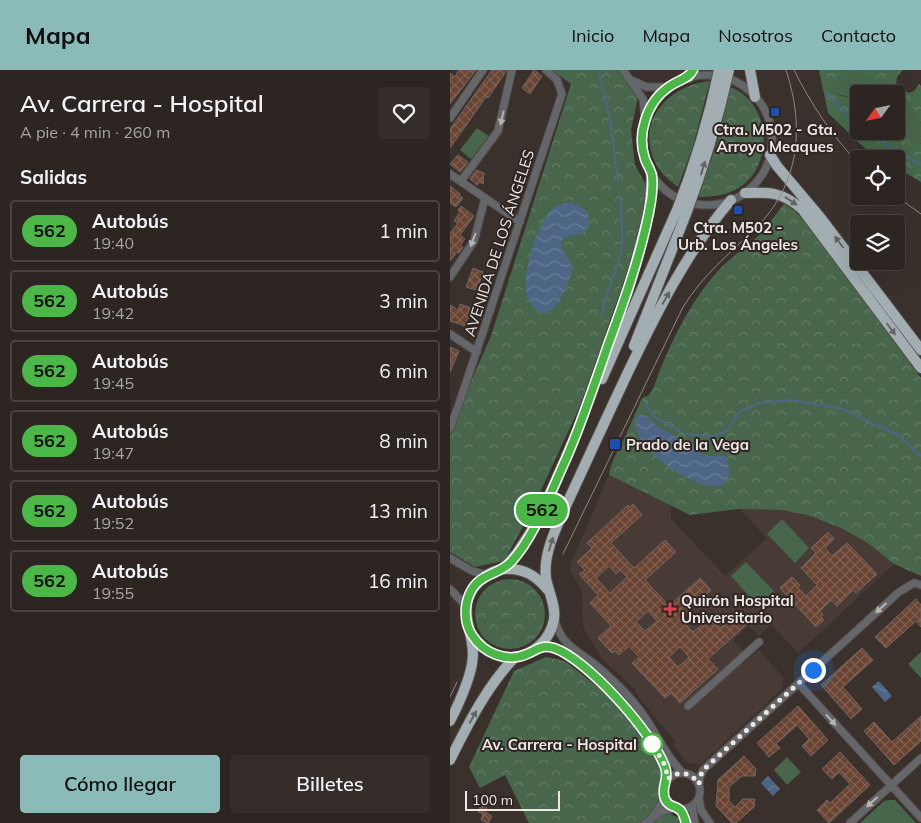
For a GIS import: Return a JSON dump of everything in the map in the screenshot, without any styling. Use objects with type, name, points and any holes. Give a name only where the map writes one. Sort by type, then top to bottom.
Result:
[{"type":"highway","points":[[605,420],[682,212],[710,110],[718,70]]},
{"type":"highway","points":[[503,569],[518,554],[534,528],[577,432],[698,182],[719,114],[729,70]]},
{"type":"highway","points":[[750,70],[756,96]]},
{"type":"highway","points":[[770,156],[820,216],[921,350]]},
{"type":"highway","points":[[577,432],[628,291],[649,212],[652,175]]},
{"type":"highway","points":[[745,193],[776,193],[790,199],[802,208],[921,368]]},
{"type":"highway","points":[[471,634],[482,647],[493,654],[503,657],[527,654],[538,648],[549,635],[554,618],[553,602],[546,575],[546,564],[554,534],[605,420],[654,318],[683,267],[713,221],[731,200]]},
{"type":"highway","points":[[450,721],[472,663],[471,634],[466,620],[466,606],[470,593],[476,584],[487,574],[503,569],[515,569],[527,572],[539,579],[549,591]]},
{"type":"highway","points":[[450,760],[492,685],[515,657]]},
{"type":"street","points":[[450,118],[483,70]]},
{"type":"street","points":[[461,181],[498,131],[512,70]]},
{"type":"street","name":"AVENIDA DE LOS ÁNGELES","points":[[450,428],[562,94],[558,80],[546,70]]},
{"type":"street","points":[[625,73],[640,86],[648,88],[669,87]]},
{"type":"street","points":[[625,73],[643,99],[645,120],[642,144],[645,160],[652,175],[664,189],[679,198],[696,204],[714,205],[731,200],[745,193],[761,176],[770,156],[771,129],[767,116],[756,96],[736,82],[713,75],[691,74],[669,87],[658,96],[650,107],[645,120]]},
{"type":"street","points":[[450,174],[520,222]]},
{"type":"street","points":[[450,277],[474,241],[485,198]]},
{"type":"street","points":[[450,334],[477,352]]},
{"type":"street","points":[[450,558],[472,571],[487,574]]},
{"type":"street","points":[[710,823],[701,810],[699,798],[700,777],[703,770],[900,592],[914,583],[921,585]]},
{"type":"street","points":[[450,589],[466,606]]},
{"type":"street","points":[[554,618],[557,630],[563,641],[598,667],[628,697],[649,722],[676,766],[683,773]]},
{"type":"street","points":[[688,706],[760,642]]},
{"type":"street","points":[[538,648],[546,646],[557,649],[570,657],[593,674],[616,697],[641,727],[661,757],[668,779]]},
{"type":"street","points":[[798,684],[921,818]]},
{"type":"street","points":[[850,823],[921,758]]},
{"type":"street","points":[[686,823],[677,809],[668,804],[663,788],[668,779],[676,773],[692,776],[699,784]]},
{"type":"street","points":[[648,820],[665,798]]},
{"type":"street","points":[[648,820],[661,812],[692,806],[699,798]]},
{"type":"street","points":[[692,806],[695,823]]},
{"type":"shaded area","name":"Quirón Hospital Universitario","points":[[609,475],[671,506],[671,519],[725,576],[767,538],[739,509],[782,510],[811,516],[843,529],[869,544],[894,564],[798,653],[771,624],[759,636],[749,626],[733,640],[749,658],[759,650],[784,678],[782,689],[701,764],[687,763],[673,745],[675,741],[636,694],[635,689],[602,659],[583,627],[581,588],[570,571],[571,563]]},
{"type":"green space","points":[[552,70],[618,70],[638,97],[631,130],[635,165],[647,187],[639,239],[580,406],[529,516],[504,561],[475,567],[450,552],[450,429],[491,336],[571,84]]},
{"type":"green space","points":[[819,70],[842,70],[839,79],[843,84],[833,80],[827,87],[835,94],[850,98],[850,134],[828,113]]},
{"type":"green space","points":[[842,70],[857,70],[876,85],[850,85],[850,97],[830,91],[826,87],[833,80],[842,83],[839,79]]},
{"type":"green space","points":[[857,70],[903,70],[897,77],[896,85],[876,85]]},
{"type":"green space","points":[[710,81],[693,146],[678,187],[662,173],[655,162],[650,147],[649,133],[653,119],[669,98],[681,90],[695,84]]},
{"type":"green space","points":[[919,84],[921,86],[921,123],[905,109],[905,91],[909,93],[914,91]]},
{"type":"green space","points":[[730,87],[744,95],[755,107],[761,121],[764,137],[762,153],[757,168],[748,180],[735,190],[717,196],[698,197],[717,143]]},
{"type":"green space","points":[[905,109],[921,123],[921,144],[905,134]]},
{"type":"green space","points":[[477,128],[489,136],[471,159],[460,150]]},
{"type":"green space","points":[[905,134],[921,144],[921,182],[905,172],[905,150],[867,150],[856,140],[905,140]]},
{"type":"green space","points":[[784,204],[795,211],[810,228],[921,378],[921,576],[894,564],[869,544],[843,529],[811,516],[782,510],[739,509],[690,515],[609,475],[614,458],[641,401],[653,389],[672,342],[697,298],[721,267],[759,235]]},
{"type":"green space","points":[[782,519],[809,548],[795,563],[767,534]]},
{"type":"green space","points":[[746,562],[774,591],[758,606],[731,576]]},
{"type":"green space","points":[[510,579],[523,582],[535,589],[542,601],[545,614],[542,627],[535,639],[523,646],[510,649],[497,646],[485,639],[478,627],[475,614],[478,601],[485,589],[497,582]]},
{"type":"green space","points":[[921,652],[921,678],[908,664]]},
{"type":"green space","points":[[546,657],[565,661],[598,687],[625,713],[656,757],[663,773],[658,792],[659,801],[650,814],[654,820],[668,813],[681,819],[682,823],[529,823],[505,775],[480,788],[469,767],[514,671]]},
{"type":"green space","points":[[787,757],[801,772],[787,785],[774,770]]},
{"type":"green space","points":[[895,800],[916,823],[860,823],[884,801]]},
{"type":"water","points":[[570,203],[580,206],[588,213],[589,226],[582,234],[570,235],[562,240],[562,249],[571,265],[571,274],[554,308],[543,313],[534,308],[527,295],[526,274],[532,248],[549,212],[556,206]]},
{"type":"water","points":[[638,415],[648,417],[656,426],[691,445],[705,456],[725,456],[729,467],[727,481],[719,486],[701,484],[674,470],[660,460],[639,438],[636,426]]},
{"type":"water","points":[[879,681],[892,696],[885,702],[872,687]]},
{"type":"water","points":[[768,776],[780,789],[773,796],[761,783]]},
{"type":"building","points":[[459,70],[476,70],[450,104],[450,73],[455,77]]},
{"type":"building","points":[[492,70],[507,70],[450,148],[450,129]]},
{"type":"building","points":[[534,70],[542,76],[530,94],[522,88]]},
{"type":"building","points":[[458,155],[468,162],[460,172],[450,164]]},
{"type":"building","points":[[476,170],[484,173],[483,184],[480,182],[477,185],[470,179]]},
{"type":"building","points":[[450,186],[463,198],[456,207],[450,203]]},
{"type":"building","points":[[461,206],[474,216],[460,235],[465,239],[460,245],[463,247],[450,261],[450,233],[458,223],[454,221],[460,212],[458,210]]},
{"type":"building","points":[[473,268],[483,272],[477,290],[466,287]]},
{"type":"building","points":[[460,304],[471,308],[465,326],[450,321],[450,305],[458,310]]},
{"type":"building","points":[[450,347],[459,351],[450,372]]},
{"type":"building","points":[[633,504],[642,515],[611,543],[634,568],[665,540],[676,552],[645,580],[669,606],[700,578],[711,590],[680,618],[693,632],[710,617],[720,628],[738,613],[747,624],[708,659],[718,669],[680,703],[671,693],[665,698],[632,663],[639,657],[629,646],[619,655],[615,651],[612,653],[598,638],[611,626],[590,603],[598,595],[579,574],[585,570],[577,562],[592,548],[587,543],[628,505],[630,507]],"holes":[[[609,566],[616,574],[620,570],[627,577],[610,593],[596,578]],[[648,611],[657,621],[645,631],[636,622]],[[680,647],[689,657],[678,667],[669,657]]]},
{"type":"building","points":[[828,532],[834,539],[825,548],[832,556],[847,543],[877,574],[856,593],[853,590],[837,606],[831,600],[820,611],[823,615],[821,617],[824,620],[816,627],[780,588],[792,577],[800,585],[798,588],[806,596],[817,585],[801,568],[816,553],[811,548]]},
{"type":"building","points":[[916,599],[921,605],[921,627],[916,621],[886,648],[875,637]]},
{"type":"building","points":[[862,648],[873,660],[843,687],[862,709],[851,719],[821,685]]},
{"type":"building","points":[[798,706],[828,740],[811,756],[802,746],[809,739],[797,725],[776,744],[780,748],[769,757],[757,743]]},
{"type":"building","points":[[921,716],[921,741],[894,765],[864,731],[874,722],[892,742]]},
{"type":"building","points":[[840,752],[870,785],[829,823],[817,810],[827,800],[830,803],[850,784],[839,772],[832,779],[822,769]]},
{"type":"building","points":[[744,756],[756,769],[755,776],[742,776],[729,787],[729,801],[735,807],[743,799],[755,799],[754,807],[736,823],[732,823],[716,806],[718,780]]},
{"type":"building","points":[[482,802],[487,808],[485,812],[492,816],[488,823],[481,820],[483,814],[478,812]]},
{"type":"waterway","points":[[599,70],[611,126],[618,182]]},
{"type":"waterway","points":[[826,93],[850,118]]},
{"type":"waterway","points":[[878,140],[921,165]]},
{"type":"waterway","points":[[602,316],[603,307],[618,264],[622,246],[620,195]]},
{"type":"waterway","points":[[645,403],[657,419],[684,433],[710,437],[727,431],[739,412],[760,403],[791,400],[842,409],[896,434],[921,456]]},
{"type":"tram line","points":[[563,554],[683,307],[707,275],[770,212],[782,193],[790,174],[796,134],[796,113],[786,70]]},
{"type":"tram line","points":[[794,70],[823,119],[850,154]]},
{"type":"tram line","points":[[905,202],[921,214]]},
{"type":"tram line","points":[[450,697],[457,682]]},
{"type":"bus line","name":"562","points":[[686,823],[680,810],[668,804],[663,793],[663,788],[668,779],[661,757],[641,727],[593,674],[557,649],[546,646],[515,657],[503,657],[493,654],[482,647],[471,634],[466,620],[466,606],[470,593],[476,584],[487,574],[503,569],[518,554],[534,528],[568,454],[628,291],[649,212],[652,197],[652,175],[645,160],[642,144],[645,120],[650,107],[658,96],[678,81],[689,77],[693,70]]},
{"type":"place","name":"Ctra. M502 - Gta. Arroyo Meaques","points":[[775,112]]},
{"type":"place","name":"Ctra. M502 - Urb. Los Ángeles","points":[[738,210]]},
{"type":"place","name":"Prado de la Vega","points":[[615,444]]},
{"type":"place","name":"Quirón Hospital Universitario","points":[[670,609]]},
{"type":"place","name":"Av. Carrera - Hospital","points":[[652,744]]},
{"type":"route","points":[[652,744],[651,742],[665,765],[668,779],[676,773],[686,773],[696,779],[699,784],[703,770],[813,670]]}]
